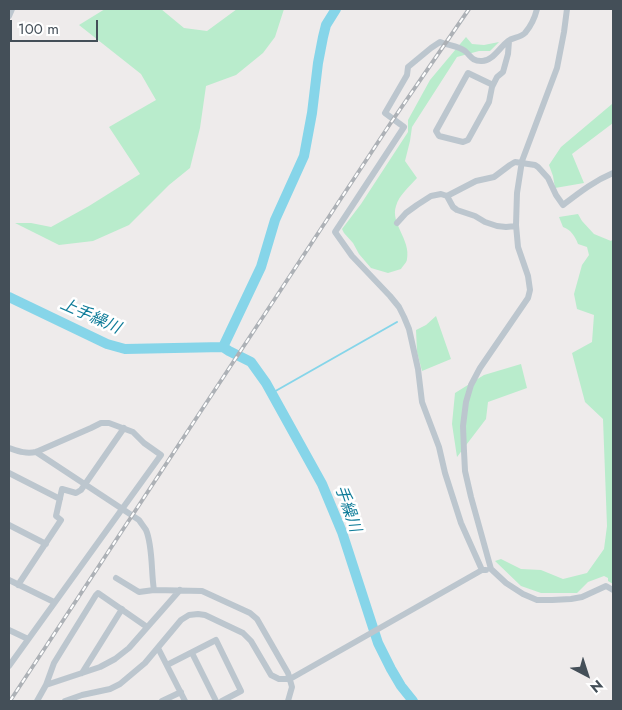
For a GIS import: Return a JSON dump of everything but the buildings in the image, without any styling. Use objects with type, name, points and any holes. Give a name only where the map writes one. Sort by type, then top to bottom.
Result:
[{"type":"street","points":[[9,16],[12,9]]},
{"type":"street","points":[[482,570],[462,523],[445,473],[439,447],[422,402],[416,361],[409,329],[404,317],[390,296],[352,256],[335,232],[404,128],[385,113],[407,75],[408,67],[440,42],[464,50],[471,59],[482,62],[488,60],[509,41],[522,36],[526,32],[537,9]]},
{"type":"street","points":[[567,9],[557,68],[522,163],[517,193],[516,226],[518,247],[528,276],[530,290],[528,298],[480,368],[471,385],[466,402],[463,426],[465,471],[491,568],[506,583],[537,600],[582,597],[606,586],[613,590]]},
{"type":"street","points":[[493,85],[468,73],[436,131],[439,136],[463,142],[468,140],[489,102],[493,85],[503,72],[509,41]]},
{"type":"street","points":[[447,196],[476,181],[494,177],[510,164],[516,162],[538,167],[548,178],[563,205],[593,183],[613,173]]},
{"type":"street","points":[[397,223],[417,205],[431,196],[441,194],[447,196],[453,207],[457,210],[475,216],[485,222],[496,226],[516,226]]},
{"type":"street","points":[[9,448],[21,452],[36,452],[100,423],[109,423],[133,432],[144,443],[161,455],[9,666]]},
{"type":"street","points":[[18,585],[62,520],[56,516],[62,489],[76,493],[81,490],[124,428]]},
{"type":"street","points":[[36,452],[139,520],[147,536],[154,590]]},
{"type":"street","points":[[9,473],[60,499]]},
{"type":"street","points":[[9,525],[46,544]]},
{"type":"street","points":[[65,701],[83,698],[120,684],[146,663],[181,620],[189,615],[198,614],[206,615],[243,633],[272,676],[279,679],[290,679],[482,570],[491,568]]},
{"type":"street","points":[[116,578],[138,592],[154,590],[202,591],[257,618],[288,673],[292,687],[288,701]]},
{"type":"street","points":[[9,580],[54,602]]},
{"type":"street","points":[[46,685],[100,667],[115,659],[129,648],[180,590]]},
{"type":"street","points":[[37,701],[46,685],[54,663],[98,593],[147,627]]},
{"type":"street","points":[[82,673],[122,609]]},
{"type":"street","points":[[9,630],[28,639]]},
{"type":"street","points":[[167,665],[216,640],[241,691],[222,701]]},
{"type":"street","points":[[158,648],[185,701]]},
{"type":"street","points":[[192,652],[216,701]]},
{"type":"street","points":[[162,701],[181,692]]},
{"type":"green space","points":[[105,9],[161,9],[184,28],[207,31],[237,9],[284,9],[275,37],[263,53],[236,75],[206,86],[200,128],[190,168],[169,185],[129,225],[93,241],[59,245],[15,223],[31,223],[51,227],[140,174],[109,127],[156,100],[141,74],[79,25]]},
{"type":"green space","points":[[466,37],[472,44],[484,45],[499,42],[490,51],[479,51],[457,57],[412,127],[405,161],[417,178],[400,198],[395,212],[406,245],[407,260],[401,269],[388,273],[371,268],[342,229],[361,204],[408,132],[408,120],[430,80]]},
{"type":"green space","points":[[612,104],[613,123],[572,154],[584,183],[555,188],[549,165],[561,147]]},
{"type":"green space","points":[[578,214],[594,234],[611,241],[613,239],[613,584],[604,576],[588,582],[577,593],[541,593],[521,586],[495,561],[501,559],[521,569],[541,570],[563,579],[587,573],[604,549],[607,526],[603,419],[585,402],[572,353],[592,342],[594,315],[577,309],[574,294],[582,265],[589,255],[587,247],[578,244],[576,238],[563,227],[559,217]]},
{"type":"green space","points":[[436,316],[451,359],[422,371],[417,352],[416,330],[426,325]]},
{"type":"green space","points":[[521,364],[527,388],[488,402],[486,419],[457,457],[452,424],[455,393],[484,375]]},
{"type":"waterway","points":[[223,347],[261,267],[275,220],[304,156],[323,37],[326,25],[336,9]]},
{"type":"waterway","name":"上手繰川","points":[[9,297],[107,344],[125,349],[223,347]]},
{"type":"waterway","points":[[272,393],[397,322]]},
{"type":"waterway","name":"手繰川","points":[[223,347],[251,362],[266,383],[322,484],[342,532],[378,643],[401,686],[413,701]]},
{"type":"railway","points":[[10,701],[390,124],[469,9]]}]
